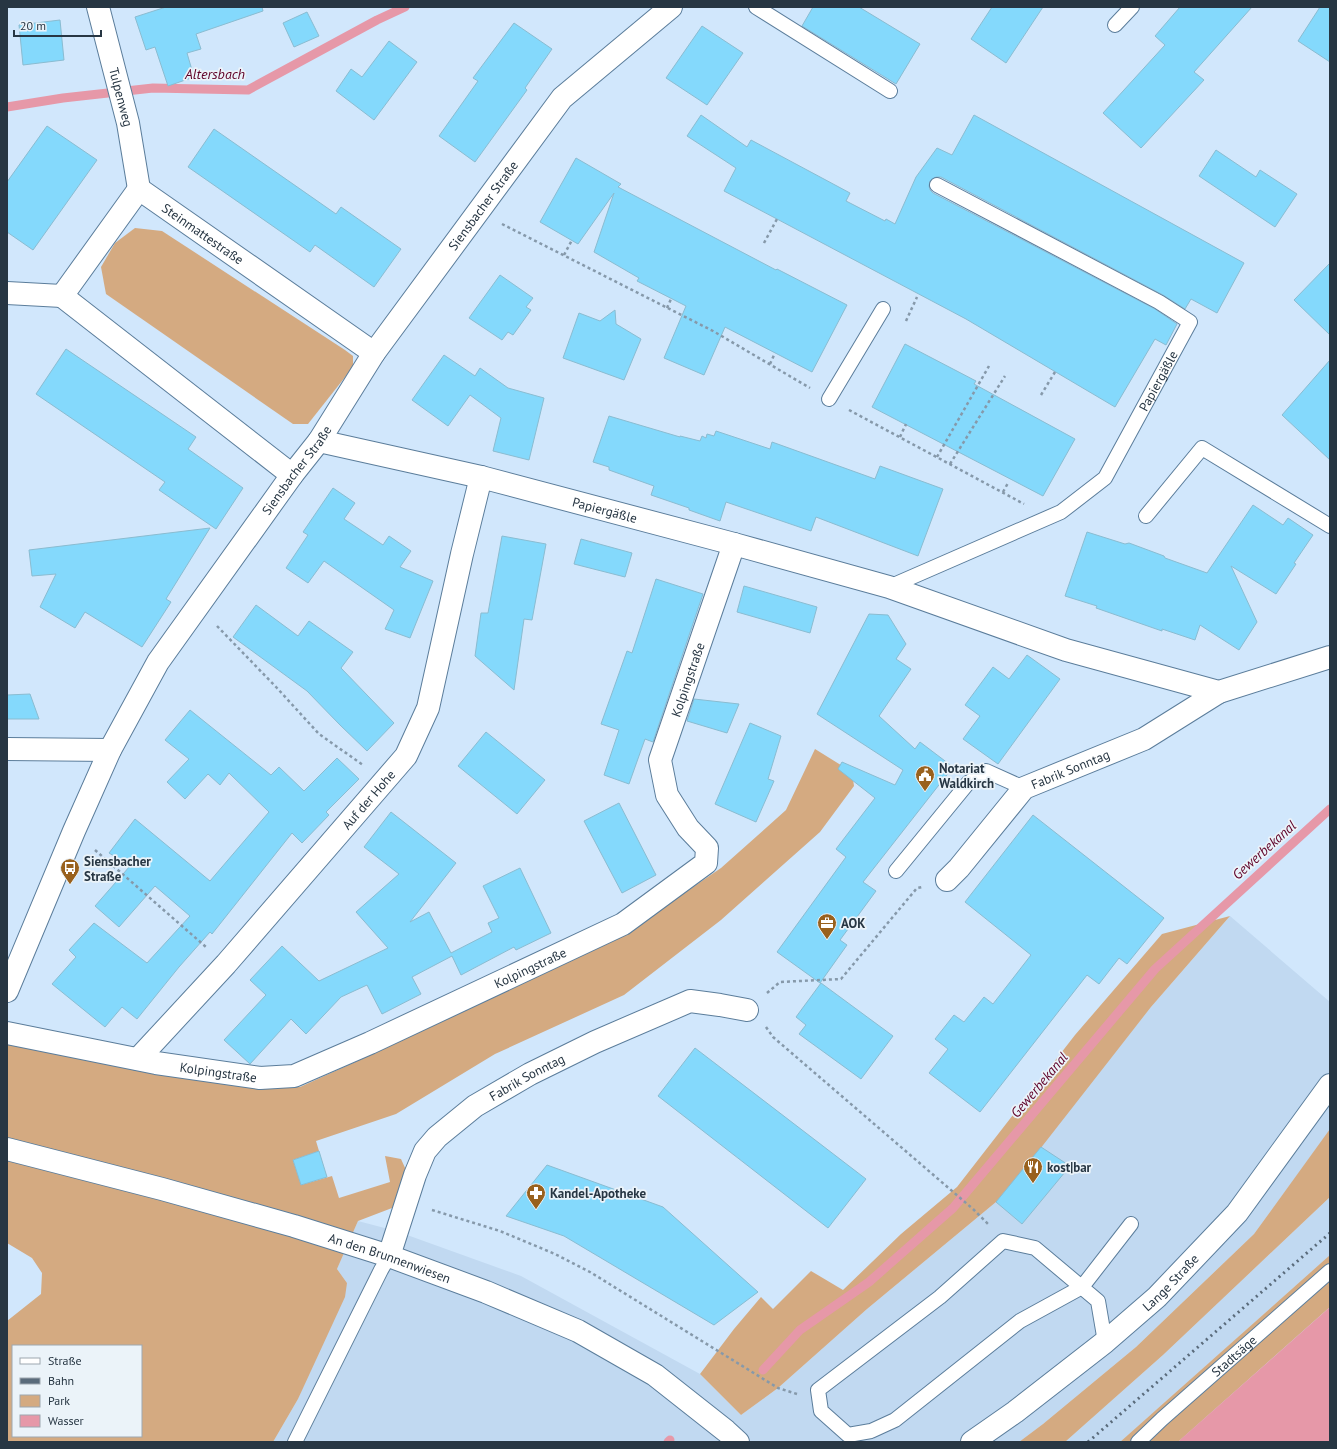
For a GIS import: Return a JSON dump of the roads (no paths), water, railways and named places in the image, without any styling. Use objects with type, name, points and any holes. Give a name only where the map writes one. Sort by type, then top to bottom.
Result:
[{"type":"street","name":"Tulpenweg","points":[[98,7],[128,123],[139,189]]},
{"type":"street","name":"Siensbacher Straße","points":[[7,991],[74,831],[110,750],[158,662],[292,475],[319,441],[374,353],[562,98],[671,7]]},
{"type":"street","points":[[62,296],[139,189]]},
{"type":"street","name":"Steinmattestraße","points":[[139,189],[374,353]]},
{"type":"street","points":[[7,293],[62,296],[292,475]]},
{"type":"street","name":"Papiergäßle","points":[[319,441],[481,477],[889,587],[1066,650],[1219,692]]},
{"type":"street","name":"Auf der Hohe","points":[[138,1059],[226,964],[406,756],[428,708],[462,554],[481,477]]},
{"type":"street","name":"Kolpingstraße","points":[[7,1033],[156,1063],[260,1078],[294,1076],[370,1043],[623,924],[706,863],[707,848],[688,828],[667,795],[660,760],[734,544]]},
{"type":"street","points":[[1219,692],[1330,657]]},
{"type":"street","name":"Fabrik Sonntag","points":[[947,880],[959,868],[1024,788],[1144,739],[1219,692]]},
{"type":"street","points":[[7,749],[110,750]]},
{"type":"street","name":"Fabrik Sonntag","points":[[389,1256],[415,1175],[425,1151],[437,1137],[475,1106],[530,1074],[595,1042],[690,1001],[747,1010]]},
{"type":"street","name":"Lange Straße","points":[[972,1442],[1014,1412],[1105,1342],[1157,1297],[1236,1213],[1330,1086]]},
{"type":"street","name":"An den Brunnenwiesen","points":[[7,1149],[162,1189],[294,1226],[389,1256],[486,1292],[578,1331],[655,1375],[738,1442]]},
{"type":"lane","points":[[756,7],[890,91]]},
{"type":"lane","points":[[1115,25],[1132,7]]},
{"type":"lane","name":"Papiergäßle","points":[[889,587],[1061,512],[1105,478],[1190,322],[1159,302],[936,185]]},
{"type":"lane","points":[[829,399],[883,309]]},
{"type":"lane","points":[[1146,516],[1202,448],[1330,526]]},
{"type":"lane","points":[[896,870],[968,783],[986,770],[1024,788]]},
{"type":"lane","points":[[1105,1342],[1098,1301],[1082,1287],[1035,1248],[1003,1241],[940,1297],[818,1390],[821,1411],[848,1435],[871,1431],[895,1420],[1020,1321],[1082,1287],[1131,1224]]},
{"type":"lane","points":[[295,1442],[389,1256]]},
{"type":"lane","name":"Stadtsäge","points":[[1138,1442],[1162,1419],[1330,1271]]},
{"type":"water","points":[[1330,1307],[1330,1442],[1178,1442],[1181,1439]]},
{"type":"waterway","name":"Altersbach","points":[[7,107],[63,98],[153,88],[248,90],[377,20],[405,7]]},
{"type":"waterway","name":"Gewerbekanal","points":[[763,1370],[800,1330],[869,1282],[953,1208],[1155,969],[1330,809]]},
{"type":"railway","points":[[1088,1442],[1330,1233]]},
{"type":"place","name":"Notariat Waldkirch","points":[[925,792]]},
{"type":"place","name":"Siensbacher Straße","points":[[70,885]]},
{"type":"place","name":"AOK","points":[[827,940]]},
{"type":"place","name":"kost|bar","points":[[1033,1184]]},
{"type":"place","name":"Kandel-Apotheke","points":[[536,1210]]}]
